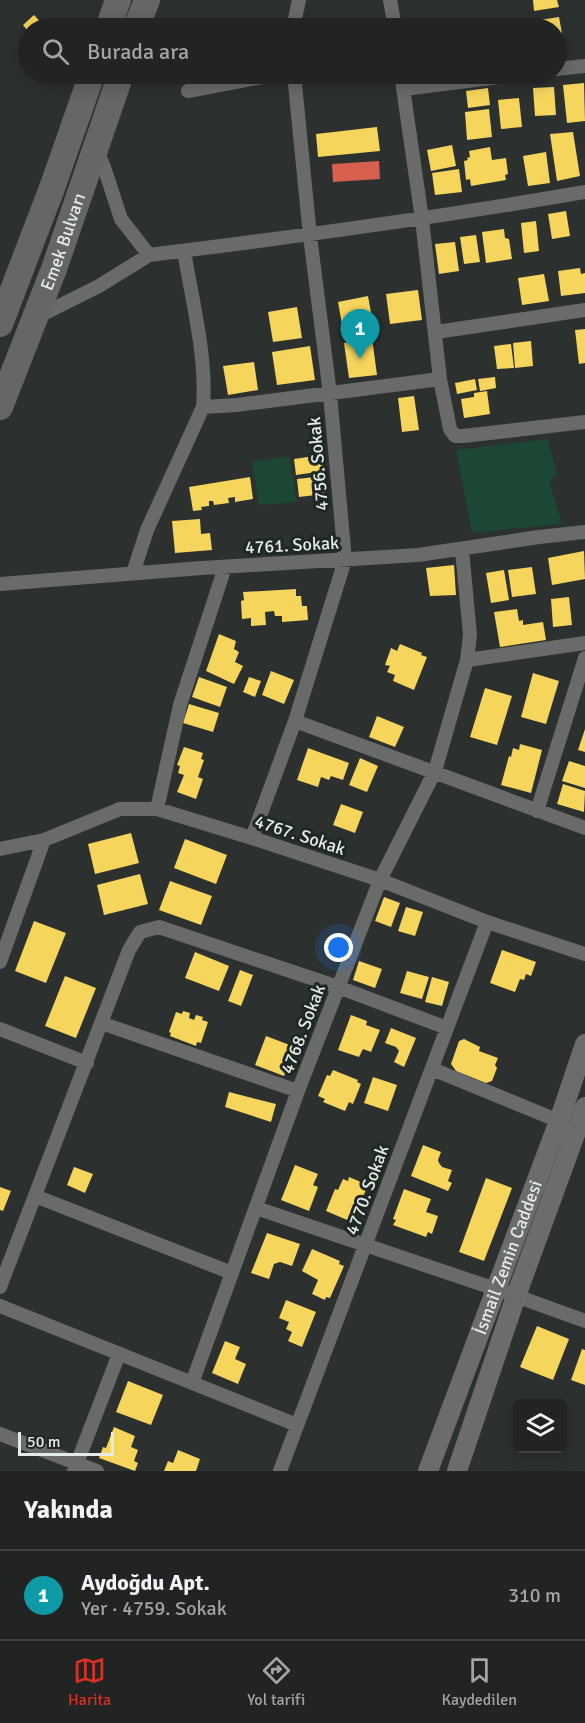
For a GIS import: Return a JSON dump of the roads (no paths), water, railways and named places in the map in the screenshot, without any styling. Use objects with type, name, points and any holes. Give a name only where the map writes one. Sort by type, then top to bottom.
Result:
[{"type":"highway","points":[[112,18],[118,0]]},
{"type":"highway","points":[[140,18],[147,0]]},
{"type":"highway","name":"Emek Bulvarı","points":[[0,324],[88,84]]},
{"type":"highway","name":"Emek Bulvarı","points":[[0,407],[54,269],[118,84]]},
{"type":"main road","name":"İsmail Zemin Caddesi","points":[[428,1471],[559,1121],[585,1044]]},
{"type":"main road","name":"İsmail Zemin Caddesi","points":[[457,1471],[516,1296],[585,1107]]},
{"type":"street","points":[[295,18],[299,0]]},
{"type":"street","points":[[390,0],[393,18]]},
{"type":"street","points":[[567,68],[585,66]]},
{"type":"street","points":[[188,92],[228,84]]},
{"type":"street","name":"4756. Sokak","points":[[252,838],[295,721],[345,560],[330,394],[310,236],[295,84]]},
{"type":"street","points":[[403,84],[422,219],[440,379],[450,429],[455,436],[463,436],[585,422]]},
{"type":"street","points":[[404,89],[444,84]]},
{"type":"street","points":[[96,147],[121,219],[149,255]]},
{"type":"street","points":[[35,318],[99,286],[149,255],[310,236],[585,192]]},
{"type":"street","points":[[133,573],[147,530],[203,407],[202,364],[183,251]]},
{"type":"street","points":[[436,332],[585,310]]},
{"type":"street","points":[[203,407],[237,405],[440,379]]},
{"type":"street","name":"4761. Sokak","points":[[0,584],[418,555],[585,532]]},
{"type":"street","name":"4768. Sokak","points":[[192,1383],[298,1091],[380,880],[435,771],[467,660],[470,635],[462,550]]},
{"type":"street","points":[[156,809],[180,705],[225,567]]},
{"type":"street","points":[[467,660],[585,643]]},
{"type":"street","points":[[537,811],[585,658]]},
{"type":"street","points":[[295,721],[585,828]]},
{"type":"street","name":"4767. Sokak","points":[[0,849],[45,840],[120,809],[156,809],[380,880],[488,922],[585,954]]},
{"type":"street","points":[[0,962],[45,840]]},
{"type":"street","name":"4770. Sokak","points":[[280,1471],[488,922]]},
{"type":"street","points":[[0,1287],[129,950],[140,932],[159,927],[338,987],[447,1028]]},
{"type":"street","points":[[101,1023],[298,1091]]},
{"type":"street","points":[[0,1029],[87,1063]]},
{"type":"street","points":[[432,1068],[559,1121]]},
{"type":"street","points":[[35,1196],[232,1273]]},
{"type":"street","points":[[256,1208],[366,1244],[585,1322]]},
{"type":"street","points":[[0,1306],[297,1425]]},
{"type":"street","points":[[76,1467],[119,1354]]},
{"type":"street","points":[[0,1434],[76,1467],[97,1471]]},
{"type":"place","name":"Aydoğdu Apt.","points":[[360,359]]}]
